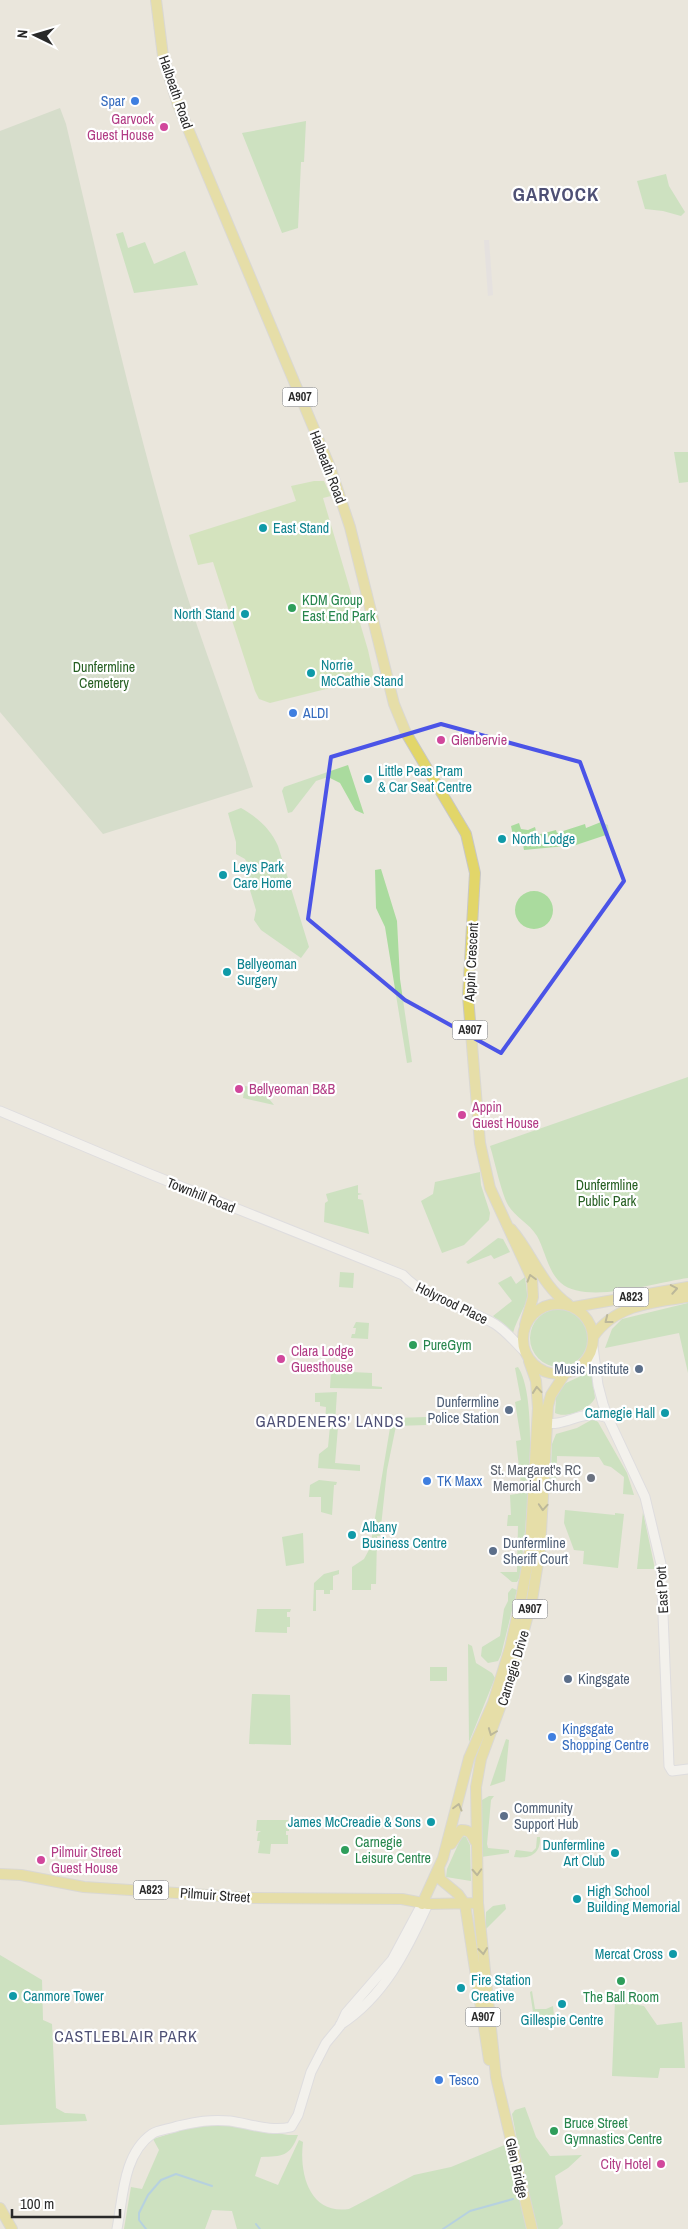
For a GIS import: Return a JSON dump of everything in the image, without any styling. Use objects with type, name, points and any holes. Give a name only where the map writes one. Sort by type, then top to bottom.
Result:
[{"type":"main road","name":"Halbeath Road","points":[[156,0],[163,56],[173,90],[330,467],[345,512],[394,704],[406,733],[443,794]]},
{"type":"main road","name":"Appin Crescent","points":[[443,794],[466,834],[473,858],[474,883],[468,996],[480,1143],[490,1188],[516,1247],[528,1269],[532,1284],[532,1305],[526,1325]]},
{"type":"main road","name":"Appin Crescent","points":[[506,1222],[524,1244],[556,1296],[572,1307]]},
{"type":"main road","name":"A823","points":[[572,1307],[688,1286]]},
{"type":"main road","name":"A823","points":[[593,1342],[602,1324],[616,1314],[653,1302],[688,1297]]},
{"type":"main road","points":[[526,1325],[534,1313],[544,1306],[558,1304],[572,1307]]},
{"type":"main road","name":"A907","points":[[564,1374],[583,1365],[593,1342],[590,1323],[584,1314],[572,1307]]},
{"type":"main road","name":"A907","points":[[526,1325],[523,1335],[524,1351],[529,1360]]},
{"type":"main road","points":[[529,1360],[542,1371],[564,1374]]},
{"type":"main road","name":"Carnegie Drive","points":[[478,1903],[476,1787],[481,1759],[512,1675],[532,1600],[540,1550],[542,1422],[536,1382],[529,1360]]},
{"type":"main road","name":"Carnegie Drive","points":[[425,1904],[429,1888],[441,1863],[469,1758],[493,1703],[510,1648],[530,1550],[542,1422],[551,1395],[564,1374]]},
{"type":"main road","name":"A907","points":[[441,1863],[461,1830],[466,1830],[472,1834],[476,1841]]},
{"type":"main road","points":[[441,1863],[440,1880],[458,1894],[465,1904]]},
{"type":"main road","name":"Pilmuir Street","points":[[0,1874],[21,1875],[84,1887],[254,1898],[402,1899],[425,1904],[478,1903]]},
{"type":"main road","name":"Pilmuir Street","points":[[402,1899],[421,1894],[429,1888]]},
{"type":"main road","name":"A907","points":[[478,1903],[496,2077]]},
{"type":"main road","name":"A907","points":[[465,1904],[486,2046],[496,2077]]},
{"type":"main road","name":"Glen Bridge","points":[[496,2077],[532,2229]]},
{"type":"main road","points":[[0,2208],[12,2229]]},
{"type":"street","name":"Townhill Road","points":[[0,1111],[142,1171],[403,1275]]},
{"type":"street","name":"Holyrood Place","points":[[403,1275],[418,1288],[495,1324],[524,1351]]},
{"type":"street","name":"East Port","points":[[593,1342],[598,1385],[608,1418],[645,1497],[661,1564],[669,1766],[672,1771],[688,1769]]},
{"type":"street","points":[[542,1422],[567,1422],[585,1414],[596,1413],[608,1418]]},
{"type":"street","points":[[117,2229],[122,2195],[130,2166],[139,2146],[153,2133],[203,2120],[274,2129],[291,2127],[298,2116],[311,2072],[326,2043],[340,2026],[346,2013],[392,1960],[425,1904]]},
{"type":"highlighted area","points":[[441,724],[580,762],[624,881],[501,1053],[405,1000],[308,919],[331,757]]},
{"type":"shaded area","points":[[484,240],[489,240],[493,295],[488,296]]},
{"type":"green space","name":"Dunfermline Cemetery","points":[[60,108],[66,124],[103,282],[156,492],[190,606],[253,787],[103,834],[0,712],[0,131]]},
{"type":"green space","points":[[306,121],[304,162],[301,162],[298,228],[282,233],[242,133]]},
{"type":"green space","points":[[666,174],[669,186],[685,212],[681,216],[645,209],[637,181]]},
{"type":"green space","points":[[123,232],[128,248],[145,242],[154,264],[185,251],[198,285],[134,293],[116,234]]},
{"type":"green space","points":[[674,452],[688,452],[688,482],[679,483]]},
{"type":"green space","name":"KDM Group East End Park","points":[[324,481],[331,496],[323,498],[368,650],[374,677],[270,703],[259,699],[255,691],[213,562],[198,565],[189,535],[296,501],[291,486]]},
{"type":"green space","points":[[348,765],[364,814],[355,810],[340,783],[328,777],[316,781],[292,812],[288,813],[282,791],[284,787]]},
{"type":"green space","points":[[241,808],[263,824],[272,834],[278,846],[309,947],[301,958],[261,930],[254,920],[256,910],[246,877],[248,866],[245,859],[236,854],[236,842],[228,813]]},
{"type":"green space","points":[[601,822],[608,825],[609,834],[576,845],[524,850],[523,845],[515,845],[511,826],[519,823],[521,829],[528,830],[535,827],[537,835],[556,830],[557,833],[585,824],[586,828]]},
{"type":"green space","points":[[381,869],[397,921],[400,979],[412,1062],[407,1063],[385,927],[376,908],[375,870]]},
{"type":"green space","points":[[534,891],[548,896],[553,910],[548,924],[534,929],[520,924],[515,910],[520,896]]},
{"type":"green space","name":"Dunfermline Public Park","points":[[688,1077],[688,1278],[604,1292],[587,1292],[572,1289],[561,1283],[553,1273],[537,1236],[508,1205],[490,1146]]},
{"type":"green space","points":[[245,1086],[261,1089],[274,1105],[243,1098]]},
{"type":"green space","points":[[480,1172],[481,1185],[490,1213],[489,1220],[464,1245],[442,1253],[421,1201],[433,1194],[435,1182]]},
{"type":"green space","points":[[358,1185],[358,1193],[362,1194],[358,1195],[358,1199],[363,1200],[369,1234],[324,1222],[325,1203],[328,1201],[326,1194]]},
{"type":"green space","points":[[498,1238],[503,1239],[510,1252],[494,1259],[491,1255],[468,1264],[466,1262]]},
{"type":"green space","points":[[340,1272],[354,1273],[353,1288],[339,1287]]},
{"type":"green space","points":[[511,1276],[516,1284],[525,1277],[527,1293],[529,1292],[513,1333],[493,1316],[512,1301],[498,1283]]},
{"type":"green space","points":[[688,1303],[688,1373],[679,1333],[605,1348],[612,1329],[622,1319]]},
{"type":"green space","points":[[553,1309],[565,1309],[580,1317],[588,1332],[588,1344],[580,1359],[565,1367],[553,1367],[538,1359],[530,1344],[530,1332],[538,1317]]},
{"type":"green space","points":[[356,1322],[369,1323],[368,1339],[351,1338],[352,1334],[355,1334],[356,1328],[353,1328]]},
{"type":"green space","points":[[518,1367],[525,1384],[529,1408],[530,1469],[520,1577],[517,1582],[512,1582],[500,1572],[517,1572],[518,1526],[507,1526],[508,1515],[511,1515],[510,1495],[522,1493],[516,1441],[521,1440],[515,1402],[521,1400],[515,1368]]},
{"type":"green space","points":[[591,1367],[595,1398],[592,1402],[583,1409],[571,1414],[560,1415],[555,1413],[556,1400],[554,1399],[557,1391],[566,1383],[583,1375]]},
{"type":"green space","points":[[331,1371],[372,1373],[372,1386],[382,1387],[382,1389],[330,1388]]},
{"type":"green space","points":[[337,1392],[335,1424],[325,1423],[326,1407],[320,1406],[320,1402],[315,1402],[315,1393]]},
{"type":"green space","points":[[427,1417],[426,1425],[396,1426],[387,1470],[380,1536],[377,1536],[376,1584],[371,1584],[371,1590],[352,1590],[352,1567],[364,1559],[370,1548],[391,1422],[394,1418]]},
{"type":"green space","points":[[593,1419],[598,1422],[627,1473],[634,1495],[623,1494],[624,1477],[611,1467],[604,1465],[599,1457],[557,1456],[556,1493],[550,1492],[552,1444],[556,1434],[577,1428]]},
{"type":"green space","points":[[330,1426],[338,1427],[335,1463],[360,1465],[360,1471],[318,1468],[319,1454],[328,1447]]},
{"type":"green space","points":[[319,1480],[337,1482],[334,1485],[332,1515],[321,1512],[321,1497],[309,1497],[310,1485]]},
{"type":"green space","points":[[565,1510],[615,1515],[615,1513],[624,1514],[618,1568],[583,1564],[584,1551],[574,1550],[564,1523]]},
{"type":"green space","points":[[643,1512],[655,1569],[637,1569]]},
{"type":"green space","points":[[303,1533],[304,1563],[286,1566],[282,1537]]},
{"type":"green space","points":[[339,1570],[339,1574],[333,1576],[333,1590],[330,1590],[330,1594],[324,1594],[324,1590],[316,1590],[316,1611],[313,1611],[314,1583],[324,1574]]},
{"type":"green space","points":[[512,1588],[517,1590],[501,1655],[498,1661],[488,1663],[481,1656],[482,1647],[500,1636],[508,1593]]},
{"type":"green space","points":[[257,1609],[291,1609],[290,1612],[287,1612],[287,1617],[290,1617],[290,1627],[287,1627],[287,1633],[255,1632]]},
{"type":"green space","points":[[468,1644],[472,1646],[476,1663],[492,1673],[495,1678],[469,1742]]},
{"type":"green space","points":[[430,1667],[447,1667],[447,1681],[430,1681]]},
{"type":"green space","points":[[252,1694],[290,1695],[291,1745],[249,1744]]},
{"type":"green space","points":[[506,1739],[509,1740],[505,1781],[490,1786]]},
{"type":"green space","points":[[489,1796],[494,1796],[491,1800],[488,1848],[509,1850],[509,1853],[481,1857],[482,1800]]},
{"type":"green space","points":[[257,1820],[288,1820],[289,1831],[286,1831],[286,1835],[288,1835],[288,1844],[271,1844],[270,1854],[258,1853],[260,1841],[257,1841],[258,1833],[261,1831],[256,1831]]},
{"type":"green space","points":[[462,1836],[466,1837],[470,1845],[471,1881],[446,1877],[447,1869]]},
{"type":"green space","points":[[537,1837],[540,1837],[540,1843],[533,1855],[514,1857],[516,1850],[532,1852],[536,1848]]},
{"type":"green space","points":[[505,1904],[506,1909],[486,1929],[486,1912],[493,1906]]},
{"type":"green space","points":[[0,1955],[42,1980],[43,2020],[52,2024],[56,2108],[65,2113],[85,2114],[87,2121],[0,2125]]},
{"type":"green space","points":[[532,1991],[535,2009],[546,2009],[553,2006],[554,2015],[542,2025],[535,2025],[530,1992]]},
{"type":"green space","points":[[615,2001],[644,2006],[657,2025],[682,2022],[685,2068],[660,2068],[658,2078],[612,2076]]},
{"type":"green space","points":[[525,2107],[536,2137],[550,2156],[582,2155],[568,2168],[555,2176],[563,2224],[558,2229],[237,2229],[232,2211],[212,2210],[205,2229],[124,2229],[131,2187],[142,2189],[159,2150],[153,2139],[198,2125],[222,2123],[288,2135],[298,2135],[292,2148],[284,2154],[261,2157],[255,2176],[278,2185],[299,2140],[303,2142],[302,2154],[305,2178],[316,2199],[324,2205],[335,2209],[349,2209],[414,2175],[451,2167],[517,2140],[512,2114],[515,2110]]},
{"type":"waterway","points":[[146,2229],[139,2220],[139,2213],[148,2195],[161,2180],[176,2174],[212,2186]]},
{"type":"waterway","points":[[443,2229],[470,2211],[513,2199]]},
{"type":"waterway","points":[[256,2224],[260,2229]]},
{"type":"place","name":"Spar","points":[[135,101]]},
{"type":"place","name":"Garvock Guest House","points":[[164,127]]},
{"type":"place","name":"East Stand","points":[[263,528]]},
{"type":"place","name":"KDM Group East End Park","points":[[292,608]]},
{"type":"place","name":"North Stand","points":[[245,614]]},
{"type":"place","name":"Norrie McCathie Stand","points":[[311,673]]},
{"type":"place","name":"ALDI","points":[[293,713]]},
{"type":"place","name":"Glenbervie","points":[[441,740]]},
{"type":"place","name":"Little Peas Pram & Car Seat Centre","points":[[368,779]]},
{"type":"place","name":"North Lodge","points":[[502,839]]},
{"type":"place","name":"Leys Park Care Home","points":[[223,875]]},
{"type":"place","name":"Bellyeoman Surgery","points":[[227,972]]},
{"type":"place","name":"Bellyeoman B&B","points":[[239,1089]]},
{"type":"place","name":"Appin Guest House","points":[[462,1115]]},
{"type":"place","name":"PureGym","points":[[413,1345]]},
{"type":"place","name":"Clara Lodge Guesthouse","points":[[281,1359]]},
{"type":"place","name":"Music Institute","points":[[639,1369]]},
{"type":"place","name":"Dunfermline Police Station","points":[[509,1410]]},
{"type":"place","name":"Carnegie Hall","points":[[665,1413]]},
{"type":"place","name":"St. Margaret's RC Memorial Church","points":[[591,1478]]},
{"type":"place","name":"TK Maxx","points":[[427,1481]]},
{"type":"place","name":"Albany Business Centre","points":[[352,1535]]},
{"type":"place","name":"Dunfermline Sheriff Court","points":[[493,1551]]},
{"type":"place","name":"Kingsgate","points":[[568,1679]]},
{"type":"place","name":"Kingsgate Shopping Centre","points":[[552,1737]]},
{"type":"place","name":"Community Support Hub","points":[[504,1816]]},
{"type":"place","name":"James McCreadie & Sons","points":[[431,1822]]},
{"type":"place","name":"Carnegie Leisure Centre","points":[[345,1850]]},
{"type":"place","name":"Dunfermline Art Club","points":[[615,1853]]},
{"type":"place","name":"Pilmuir Street Guest House","points":[[41,1860]]},
{"type":"place","name":"High School Building Memorial","points":[[577,1899]]},
{"type":"place","name":"Mercat Cross","points":[[673,1954]]},
{"type":"place","name":"The Ball Room","points":[[621,1981]]},
{"type":"place","name":"Fire Station Creative","points":[[461,1988]]},
{"type":"place","name":"Canmore Tower","points":[[13,1996]]},
{"type":"place","name":"Gillespie Centre","points":[[562,2004]]},
{"type":"place","name":"Tesco","points":[[439,2080]]},
{"type":"place","name":"Bruce Street Gymnastics Centre","points":[[554,2131]]},
{"type":"place","name":"City Hotel","points":[[661,2164]]},
{"type":"district","name":"GARVOCK","points":[[556,194]]},
{"type":"district","name":"GARDENERS' LANDS","points":[[330,1421]]},
{"type":"district","name":"CASTLEBLAIR PARK","points":[[126,2036]]}]
